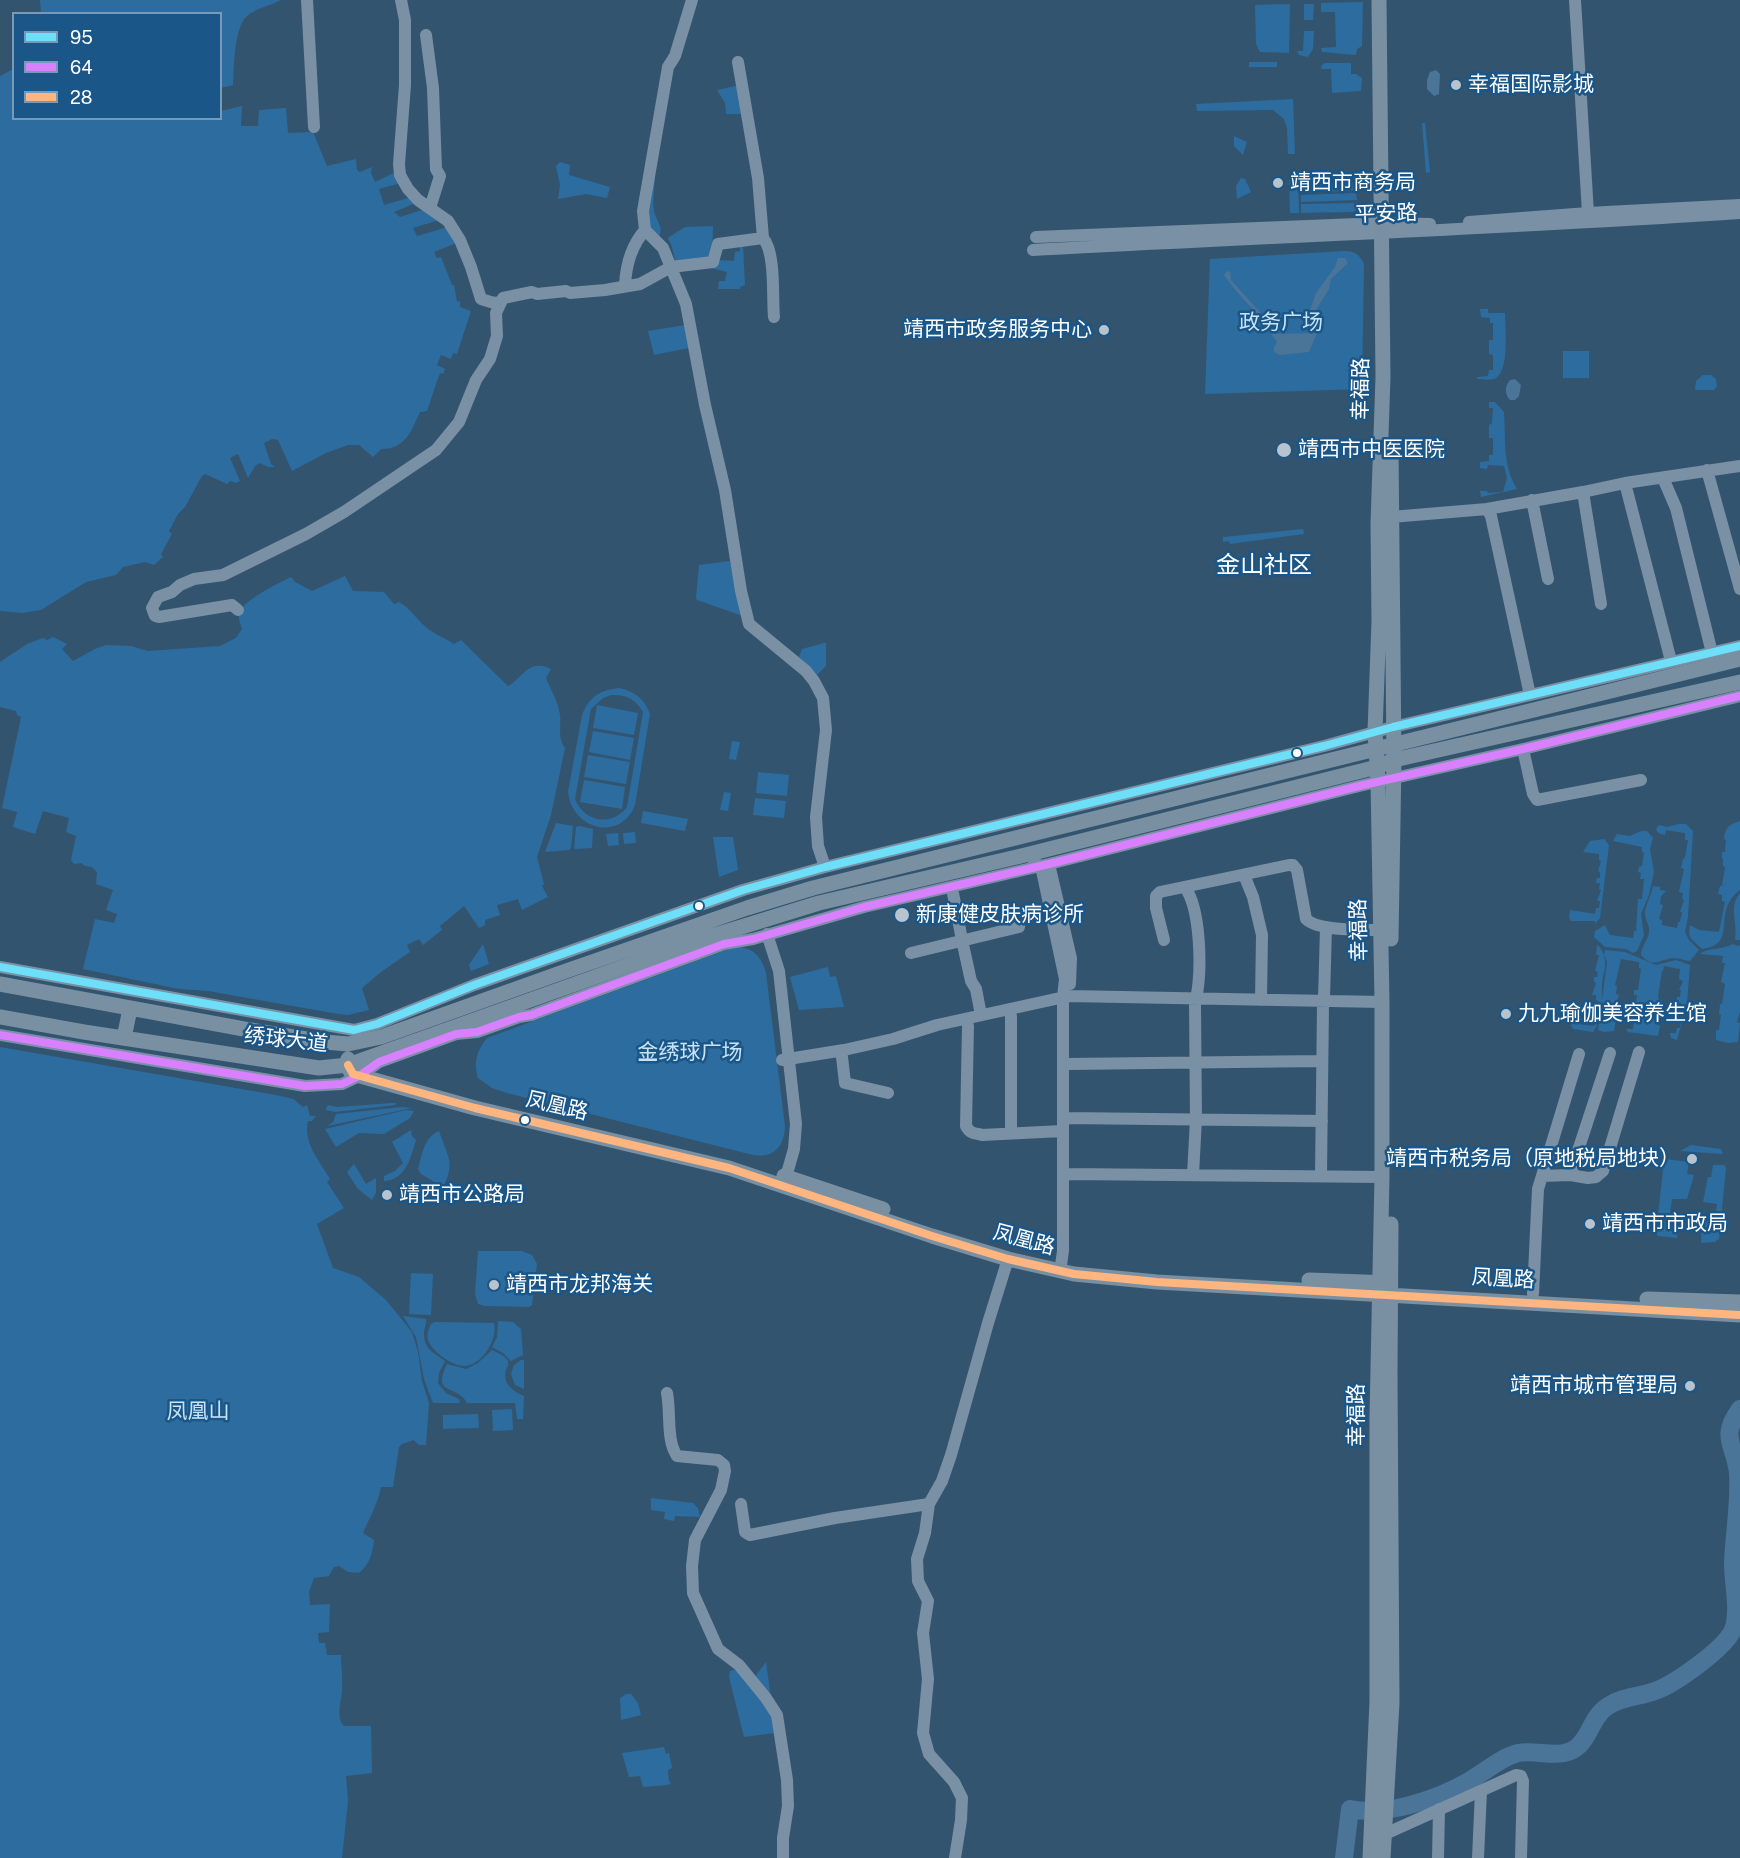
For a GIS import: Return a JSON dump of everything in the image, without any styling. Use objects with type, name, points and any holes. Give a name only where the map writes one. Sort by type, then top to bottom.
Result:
[{"type":"main road","name":"幸福路","points":[[1379,0],[1387,228],[1394,760]]},
{"type":"main road","name":"幸福路","points":[[1386,1288],[1391,933],[1383,776],[1375,749],[1375,732],[1390,0]]},
{"type":"main road","name":"绣球大道","points":[[7,985],[244,1029],[355,1043],[794,894],[1740,659]]},
{"type":"main road","name":"绣球大道","points":[[0,1017],[319,1068],[358,1068],[696,941],[785,913],[1218,806],[1383,776],[1394,760],[1740,682]]},
{"type":"main road","name":"幸福路","points":[[1383,776],[1382,1177],[1386,1288],[1392,1703],[1380,1792],[1383,1858]]},
{"type":"main road","points":[[124,1038],[130,1009]]},
{"type":"main road","points":[[355,1043],[358,1068]]},
{"type":"main road","name":"凤凰路","points":[[358,1068],[399,1085],[475,1108],[782,1180],[1065,1269]]},
{"type":"main road","name":"凤凰路","points":[[782,1180],[932,1236],[1008,1259],[1065,1269],[1386,1288],[1740,1315]]},
{"type":"main road","name":"凤凰路","points":[[1386,1288],[1740,1302]]},
{"type":"main road","name":"幸福路","points":[[1370,1858],[1381,1824]]},
{"type":"street","points":[[307,0],[314,127]]},
{"type":"street","points":[[401,0],[405,20],[405,85],[400,175],[418,200],[448,221],[471,267],[481,299],[494,303],[501,302]]},
{"type":"street","points":[[692,0],[675,56],[668,67],[643,211],[645,230],[663,248],[686,304],[705,405],[725,490],[741,591],[749,624],[806,672],[823,698],[826,730],[816,817],[818,846],[825,867]]},
{"type":"street","points":[[1575,0],[1588,213]]},
{"type":"street","points":[[426,35],[432,70],[436,169],[440,177],[430,208]]},
{"type":"street","points":[[738,63],[758,178],[763,238],[767,242],[770,258],[774,317]]},
{"type":"street","name":"平安路","points":[[1033,250],[1740,205]]},
{"type":"street","name":"平安路","points":[[1036,237],[1589,223],[1740,213]]},
{"type":"street","points":[[625,285],[628,260],[632,249],[645,230]]},
{"type":"street","points":[[238,610],[232,605],[159,617],[152,608],[158,597],[172,592],[180,585],[194,579],[223,575],[325,523],[436,450],[459,422],[476,380],[490,359],[496,342],[496,313],[501,302],[509,295],[532,292],[537,294],[566,291],[570,293],[640,284],[671,267],[713,262],[716,248],[722,243],[763,238]]},
{"type":"street","points":[[1391,517],[1487,509],[1625,483],[1740,466]]},
{"type":"street","points":[[1707,470],[1740,589]]},
{"type":"street","points":[[1663,478],[1676,508],[1712,653]]},
{"type":"street","points":[[1625,483],[1671,661]]},
{"type":"street","points":[[1583,492],[1601,604]]},
{"type":"street","points":[[1532,500],[1548,579]]},
{"type":"street","points":[[1487,509],[1491,516],[1526,696]]},
{"type":"street","points":[[7,985],[5,967],[354,1030],[377,1024],[474,985],[743,890],[825,867],[1393,727],[1740,646]]},
{"type":"street","points":[[1688,694],[1710,703]]},
{"type":"street","points":[[1526,696],[1545,706]]},
{"type":"street","points":[[0,1035],[305,1086],[332,1086],[358,1068],[456,1034],[477,1032],[531,1015],[724,944],[1243,816],[1383,776],[1523,749],[1740,696]]},
{"type":"street","points":[[1514,733],[1542,744]]},
{"type":"street","points":[[1336,742],[1351,755]]},
{"type":"street","points":[[1523,749],[1533,794],[1538,800],[1641,780]]},
{"type":"street","points":[[1218,771],[1237,783]]},
{"type":"street","points":[[1115,796],[1129,810]]},
{"type":"street","points":[[1218,806],[1243,816]]},
{"type":"street","points":[[1128,828],[1146,839]]},
{"type":"street","points":[[955,835],[973,848]]},
{"type":"street","points":[[1021,856],[1045,865]]},
{"type":"street","points":[[1045,865],[1065,979],[1068,1064],[1065,1269]]},
{"type":"street","points":[[1164,940],[1156,908],[1156,896],[1162,891],[1286,865],[1293,866],[1297,870],[1306,919],[1311,924],[1381,930]]},
{"type":"street","points":[[941,874],[958,886]]},
{"type":"street","points":[[1244,875],[1253,897],[1262,934],[1261,1000]]},
{"type":"street","points":[[958,886],[962,940],[981,1016]]},
{"type":"street","points":[[1185,887],[1190,897],[1198,932],[1200,960],[1195,1001],[1196,1119],[1193,1176]]},
{"type":"street","points":[[867,891],[892,901]]},
{"type":"street","points":[[911,953],[1019,927]]},
{"type":"street","points":[[1321,1176],[1321,1061],[1326,927]]},
{"type":"street","points":[[763,936],[773,974],[796,1137],[782,1180]]},
{"type":"street","points":[[586,947],[608,957]]},
{"type":"street","points":[[52,976],[53,993]]},
{"type":"street","points":[[785,1063],[842,1057],[937,1031],[1011,1016],[1066,1000]]},
{"type":"street","points":[[1065,1269],[1062,1131],[1066,1000]]},
{"type":"street","points":[[785,1063],[854,1048],[937,1025],[1066,1000],[1323,1002]]},
{"type":"street","points":[[1195,1001],[1261,1000],[1382,1004]]},
{"type":"street","points":[[1011,1016],[1011,1133]]},
{"type":"street","points":[[968,1026],[966,1126],[971,1133],[982,1135],[1062,1131]]},
{"type":"street","points":[[84,1032],[114,1054]]},
{"type":"street","points":[[1542,1176],[1588,1178],[1596,1177],[1603,1171],[1639,1052]]},
{"type":"street","points":[[1570,1176],[1610,1053]]},
{"type":"street","points":[[1533,1294],[1538,1189],[1579,1054]]},
{"type":"street","points":[[842,1057],[845,1083],[888,1093]]},
{"type":"street","points":[[1068,1064],[1321,1061]]},
{"type":"street","points":[[1068,1118],[1322,1121]]},
{"type":"street","points":[[1068,1174],[1382,1177]]},
{"type":"street","points":[[955,1858],[962,1798],[954,1782],[929,1754],[923,1733],[928,1679],[923,1633],[928,1601],[918,1581],[917,1559],[925,1533],[929,1504],[942,1481],[951,1455],[1008,1259]]},
{"type":"street","points":[[667,1393],[671,1422],[669,1438],[677,1456],[718,1460],[724,1465],[721,1490],[694,1540],[693,1593],[718,1649],[739,1665],[777,1715],[787,1780],[788,1806],[783,1838],[783,1858]]},
{"type":"street","points":[[741,1504],[745,1532],[750,1534],[833,1518],[929,1504]]},
{"type":"street","points":[[1381,1824],[1439,1809],[1516,1775],[1521,1776],[1523,1781],[1521,1858]]},
{"type":"street","points":[[1478,1858],[1480,1791]]},
{"type":"street","points":[[1438,1858],[1439,1809]]},
{"type":"green space","points":[[40,0],[281,0],[255,11],[243,21],[235,48],[233,85],[222,88],[222,12],[41,12]]},
{"type":"green space","points":[[1363,2],[1362,46],[1357,49],[1356,55],[1322,52],[1321,48],[1336,47],[1335,12],[1321,12],[1321,3]]},
{"type":"green space","points":[[1290,4],[1289,53],[1260,52],[1256,44],[1255,5]]},
{"type":"green space","points":[[1304,4],[1314,4],[1313,20],[1304,20]]},
{"type":"green space","points":[[1304,31],[1314,31],[1313,49],[1308,57],[1299,55],[1297,51],[1303,51]]},
{"type":"green space","points":[[1249,62],[1277,62],[1277,67],[1249,67]]},
{"type":"green space","points":[[1325,63],[1351,63],[1351,74],[1362,78],[1361,91],[1332,93],[1331,69],[1321,69]]},
{"type":"green space","points":[[12,70],[12,120],[222,120],[222,111],[242,106],[241,126],[258,126],[259,110],[286,108],[288,133],[313,132],[327,166],[356,159],[357,170],[360,172],[372,167],[371,173],[375,182],[396,172],[401,183],[379,189],[384,205],[412,197],[418,202],[394,212],[400,217],[425,209],[439,220],[413,228],[417,236],[448,227],[459,242],[434,252],[437,258],[441,257],[452,285],[454,285],[460,307],[471,311],[457,354],[453,353],[451,359],[441,355],[437,365],[445,369],[443,374],[440,373],[427,411],[420,412],[406,438],[396,446],[381,449],[373,457],[359,445],[348,445],[326,453],[292,471],[278,440],[272,439],[264,443],[271,464],[275,467],[268,467],[260,463],[255,466],[248,478],[238,454],[230,458],[240,481],[236,483],[230,481],[227,484],[205,474],[202,476],[169,531],[172,534],[161,554],[163,557],[154,565],[145,562],[123,567],[116,575],[86,582],[41,610],[22,613],[0,611],[0,76]]},
{"type":"green space","points":[[740,85],[742,114],[726,114],[725,103],[717,90]]},
{"type":"green space","points":[[1293,99],[1295,154],[1288,154],[1287,128],[1284,119],[1273,110],[1197,111],[1196,104]]},
{"type":"green space","points":[[1422,123],[1425,123],[1430,172],[1426,173]]},
{"type":"green space","points":[[1234,136],[1247,142],[1243,155],[1234,146]]},
{"type":"green space","points":[[560,162],[570,165],[569,175],[610,187],[607,198],[586,194],[558,199],[560,185],[556,166]]},
{"type":"green space","points":[[655,176],[653,207],[661,231],[658,238],[651,231],[648,219],[650,195]]},
{"type":"green space","points":[[1289,176],[1298,176],[1299,213],[1290,213]]},
{"type":"green space","points":[[1241,178],[1245,179],[1251,192],[1237,199],[1236,186]]},
{"type":"green space","points":[[1355,182],[1356,190],[1324,192],[1324,183]]},
{"type":"green space","points":[[1322,183],[1322,191],[1301,192],[1300,184]]},
{"type":"green space","points":[[1356,193],[1357,200],[1301,202],[1301,195]]},
{"type":"green space","points":[[1357,203],[1357,209],[1353,212],[1301,213],[1301,204]]},
{"type":"green space","points":[[713,226],[712,257],[676,263],[669,237],[685,227]]},
{"type":"green space","points":[[740,244],[743,245],[745,285],[740,289],[718,289],[719,281],[725,281],[727,272],[711,268],[718,260],[734,261],[735,252],[740,251]]},
{"type":"green space","name":"政务广场","points":[[1344,251],[1356,254],[1364,264],[1362,389],[1205,394],[1210,259]]},
{"type":"green space","points":[[1480,309],[1488,309],[1488,313],[1505,313],[1505,357],[1500,373],[1496,378],[1491,379],[1477,379],[1477,377],[1488,376],[1489,370],[1493,370],[1493,355],[1489,354],[1489,340],[1493,340],[1493,323],[1490,323],[1490,318],[1481,317]]},
{"type":"green space","points":[[685,325],[689,348],[654,355],[648,331]]},
{"type":"green space","points":[[1563,351],[1589,351],[1589,378],[1563,378]]},
{"type":"green space","points":[[1703,375],[1711,375],[1716,379],[1717,386],[1714,390],[1695,390],[1696,381]]},
{"type":"green space","points":[[1489,402],[1495,402],[1504,412],[1507,461],[1517,489],[1481,497],[1480,491],[1503,492],[1507,478],[1504,466],[1488,465],[1487,469],[1480,468],[1480,462],[1489,461],[1489,455],[1493,455],[1493,438],[1489,438],[1489,425],[1492,423],[1493,408],[1489,408]]},
{"type":"green space","points":[[1303,529],[1304,534],[1230,544],[1229,541],[1223,542],[1223,537]]},
{"type":"green space","points":[[730,561],[743,614],[740,615],[696,598],[699,565]]},
{"type":"green space","points":[[345,576],[353,591],[384,592],[394,604],[399,602],[404,605],[436,634],[454,644],[461,640],[508,686],[532,667],[543,666],[551,669],[546,678],[558,706],[560,734],[565,748],[551,815],[537,857],[544,884],[542,886],[548,897],[522,910],[518,899],[497,905],[500,915],[485,920],[485,925],[479,928],[464,906],[440,926],[442,930],[423,945],[419,939],[407,945],[410,952],[362,988],[369,1010],[348,1015],[208,991],[179,989],[83,969],[95,919],[114,923],[117,914],[106,910],[113,890],[96,884],[97,872],[92,867],[81,863],[74,864],[71,860],[76,836],[66,832],[69,818],[43,811],[35,834],[13,827],[17,812],[2,808],[21,717],[16,711],[0,707],[0,662],[27,644],[53,637],[67,644],[62,649],[73,661],[106,645],[131,646],[148,651],[220,646],[236,638],[242,629],[239,620],[241,609],[253,598],[270,588],[291,577],[295,582],[312,591]]},
{"type":"green space","points":[[826,643],[826,666],[817,675],[799,657],[802,649]]},
{"type":"green space","points":[[619,688],[634,694],[642,700],[650,714],[635,805],[628,817],[619,824],[598,827],[587,823],[578,815],[571,805],[568,792],[582,715],[592,699]],"holes":[[[616,695],[633,701],[643,712],[627,807],[614,817],[599,819],[585,813],[575,799],[591,709],[603,698]]]},
{"type":"green space","points":[[597,705],[638,713],[634,735],[593,728]]},
{"type":"green space","points":[[593,731],[634,738],[630,760],[589,752]]},
{"type":"green space","points":[[732,741],[740,742],[736,760],[729,759]]},
{"type":"green space","points":[[588,755],[630,762],[626,784],[584,777]]},
{"type":"green space","points":[[758,772],[789,775],[787,796],[756,793]]},
{"type":"green space","points":[[584,780],[625,787],[622,809],[580,802]]},
{"type":"green space","points":[[724,792],[731,793],[728,811],[720,810]]},
{"type":"green space","points":[[755,798],[786,801],[784,818],[753,815]]},
{"type":"green space","points":[[643,811],[688,819],[685,831],[641,823]]},
{"type":"green space","points":[[1740,821],[1740,890],[1731,899],[1727,908],[1720,941],[1702,949],[1690,936],[1690,925],[1699,930],[1719,932],[1725,902],[1722,901],[1722,895],[1718,894],[1722,886],[1725,867],[1722,852],[1725,852],[1725,832],[1728,827]]},
{"type":"green space","points":[[556,823],[573,826],[571,848],[545,852]]},
{"type":"green space","points":[[1686,824],[1693,831],[1688,917],[1685,932],[1699,950],[1690,961],[1669,958],[1654,963],[1641,955],[1649,932],[1645,911],[1653,886],[1660,887],[1660,890],[1666,891],[1661,896],[1660,904],[1663,905],[1659,919],[1662,920],[1662,925],[1677,928],[1684,900],[1682,899],[1683,893],[1679,892],[1684,869],[1681,868],[1688,840],[1685,840],[1685,833],[1666,830],[1665,835],[1658,833],[1656,829],[1659,825],[1667,827]]},
{"type":"green space","points":[[576,827],[593,829],[592,848],[574,849]]},
{"type":"green space","points":[[1647,831],[1653,838],[1650,849],[1654,872],[1649,895],[1641,914],[1644,935],[1637,951],[1633,953],[1626,949],[1605,947],[1594,937],[1595,931],[1605,925],[1610,935],[1633,938],[1634,931],[1636,931],[1638,899],[1642,899],[1644,879],[1640,879],[1641,873],[1638,872],[1639,867],[1642,866],[1644,853],[1642,847],[1613,841],[1617,834],[1630,836]]},
{"type":"green space","points":[[635,832],[636,843],[624,844],[623,833]]},
{"type":"green space","points":[[618,833],[619,845],[608,846],[606,834]]},
{"type":"green space","points":[[713,837],[733,837],[738,870],[719,877]]},
{"type":"green space","points":[[1604,839],[1609,845],[1600,918],[1595,924],[1595,921],[1571,921],[1570,910],[1595,914],[1596,908],[1599,908],[1600,901],[1597,901],[1601,890],[1599,889],[1600,883],[1596,883],[1597,878],[1600,878],[1599,854],[1583,852],[1590,841]]},
{"type":"green space","points":[[1740,893],[1740,940],[1736,940],[1734,910]]},
{"type":"green space","points":[[483,944],[489,964],[471,971],[469,965]]},
{"type":"green space","points":[[1733,944],[1740,945],[1740,1012],[1737,1022],[1740,1023],[1738,1042],[1728,1043],[1716,1040],[1725,984],[1721,982],[1725,963],[1722,963],[1723,956],[1700,954]]},
{"type":"green space","points":[[1597,945],[1601,948],[1605,959],[1598,1022],[1593,1032],[1573,1029],[1570,1023],[1594,1026],[1598,1012],[1595,1011],[1599,1001],[1596,1000],[1596,995],[1592,995],[1596,983],[1594,977],[1597,977],[1598,972],[1595,971],[1599,955],[1596,955]]},
{"type":"green space","name":"金绣球广场","points":[[741,947],[751,950],[758,956],[766,973],[785,1126],[783,1139],[772,1153],[753,1155],[507,1093],[492,1088],[478,1078],[477,1056],[487,1038],[729,949]]},
{"type":"green space","points":[[1605,950],[1625,952],[1656,965],[1676,960],[1690,965],[1687,1003],[1677,1040],[1671,1038],[1670,1033],[1676,1033],[1677,1028],[1680,1028],[1681,1003],[1676,1002],[1677,997],[1680,997],[1681,990],[1679,990],[1683,981],[1679,979],[1680,969],[1664,966],[1662,971],[1658,996],[1659,1000],[1662,1000],[1658,1036],[1628,1032],[1626,1029],[1633,1029],[1634,1021],[1637,1021],[1639,1004],[1636,1003],[1637,995],[1634,995],[1634,990],[1638,990],[1641,969],[1639,962],[1621,959],[1615,985],[1617,986],[1616,994],[1619,995],[1615,1007],[1617,1011],[1614,1012],[1613,1019],[1616,1020],[1614,1031],[1598,1030],[1607,962],[1604,955]]},
{"type":"green space","points":[[828,967],[830,977],[836,976],[844,1007],[799,1010],[790,977]]},
{"type":"green space","name":"凤凰山","points":[[0,1047],[276,1095],[293,1099],[303,1107],[307,1105],[310,1116],[316,1116],[312,1121],[308,1121],[310,1144],[330,1179],[327,1182],[344,1208],[317,1224],[333,1268],[359,1277],[386,1300],[412,1332],[429,1403],[426,1445],[419,1445],[414,1440],[399,1447],[393,1487],[381,1487],[363,1533],[374,1540],[365,1566],[359,1573],[348,1572],[339,1566],[334,1567],[329,1576],[314,1578],[309,1592],[310,1605],[330,1604],[329,1632],[318,1633],[319,1643],[325,1643],[327,1655],[341,1655],[342,1685],[339,1713],[341,1722],[344,1726],[371,1726],[372,1773],[346,1776],[348,1801],[342,1858],[0,1858]]},
{"type":"green space","points":[[396,1103],[395,1105],[335,1112],[326,1110],[328,1105],[337,1107]]},
{"type":"green space","points":[[412,1108],[327,1126],[333,1122],[336,1114]]},
{"type":"green space","points":[[406,1110],[414,1111],[410,1118],[384,1134],[359,1133],[336,1147],[325,1129]]},
{"type":"green space","points":[[411,1130],[416,1140],[406,1166],[398,1177],[384,1181],[384,1176],[395,1171],[403,1163],[392,1142]]},
{"type":"green space","points":[[439,1131],[450,1165],[443,1187],[421,1174],[418,1169],[427,1142]]},
{"type":"green space","points":[[1691,1145],[1721,1149],[1723,1154],[1680,1151]]},
{"type":"green space","points":[[1664,1160],[1689,1162],[1687,1174],[1694,1175],[1687,1199],[1672,1199],[1670,1213],[1679,1214],[1677,1238],[1656,1234]]},
{"type":"green space","points":[[354,1164],[366,1184],[376,1178],[376,1193],[372,1200],[358,1189],[347,1172]]},
{"type":"green space","points":[[1713,1165],[1724,1165],[1726,1168],[1719,1239],[1715,1242],[1701,1243],[1702,1217],[1715,1218],[1717,1204],[1703,1202]]},
{"type":"green space","points":[[478,1251],[522,1251],[532,1255],[537,1264],[532,1305],[529,1307],[478,1304],[475,1294]]},
{"type":"green space","points":[[411,1273],[433,1274],[431,1315],[409,1314]]},
{"type":"green space","points":[[403,1316],[426,1319],[424,1339],[430,1350],[445,1361],[439,1373],[438,1383],[446,1393],[459,1399],[460,1403],[433,1403],[424,1379],[416,1337]]},
{"type":"green space","points":[[498,1321],[513,1322],[521,1329],[523,1355],[511,1361],[492,1347],[497,1337]]},
{"type":"green space","points":[[435,1322],[494,1323],[494,1336],[491,1344],[477,1362],[464,1366],[449,1361],[431,1346],[428,1331],[431,1324]]},
{"type":"green space","points":[[492,1350],[507,1359],[505,1375],[507,1383],[524,1396],[523,1419],[517,1419],[515,1403],[467,1403],[463,1397],[444,1386],[442,1381],[447,1364],[466,1369],[478,1363]]},
{"type":"green space","points":[[524,1360],[524,1389],[515,1385],[511,1374],[514,1365]]},
{"type":"green space","points":[[512,1409],[513,1430],[493,1431],[492,1410]]},
{"type":"green space","points":[[478,1414],[479,1428],[443,1429],[443,1415]]},
{"type":"green space","points":[[651,1498],[693,1503],[698,1508],[700,1517],[675,1516],[674,1521],[664,1519],[665,1512],[651,1510]]},
{"type":"green space","points":[[766,1662],[771,1698],[754,1678]]},
{"type":"green space","points":[[737,1669],[772,1711],[774,1733],[744,1737],[729,1677],[730,1671]]},
{"type":"green space","points":[[631,1694],[638,1703],[641,1715],[621,1720],[620,1698]]},
{"type":"green space","points":[[664,1747],[666,1754],[669,1753],[672,1768],[668,1770],[671,1783],[643,1787],[640,1776],[629,1777],[622,1753]]},
{"type":"shaded area","points":[[1436,70],[1440,74],[1439,94],[1434,96],[1427,89],[1427,80],[1430,72]]},
{"type":"shaded area","points":[[1338,258],[1345,258],[1348,263],[1331,279],[1329,289],[1316,310],[1317,319],[1307,319],[1316,293],[1335,267]]},
{"type":"shaded area","points":[[1230,271],[1231,280],[1266,319],[1262,319],[1228,281],[1224,275]]},
{"type":"shaded area","points":[[1317,333],[1309,352],[1280,355],[1274,352],[1277,342],[1271,334]]},
{"type":"shaded area","points":[[1515,379],[1521,385],[1519,396],[1515,400],[1510,400],[1506,387],[1510,380]]},
{"type":"waterway","points":[[1344,1858],[1350,1809],[1379,1811],[1410,1805],[1441,1795],[1504,1758],[1518,1753],[1555,1754],[1570,1751],[1581,1744],[1598,1716],[1608,1706],[1619,1700],[1664,1687],[1710,1656],[1728,1638],[1733,1630],[1736,1614],[1733,1563],[1738,1507],[1738,1473],[1729,1434],[1730,1427],[1740,1409]]},
{"type":"transit line","name":"95","points":[[0,967],[354,1030],[377,1024],[474,985],[743,890],[825,867],[1324,746],[1393,727],[1740,646]]},
{"type":"transit line","name":"64","points":[[0,1035],[305,1086],[342,1084],[359,1076],[379,1062],[456,1034],[477,1032],[531,1015],[724,944],[753,939],[864,907],[1049,864],[1359,786],[1740,696]]},
{"type":"transit line","name":"28","points":[[348,1065],[353,1074],[475,1108],[729,1168],[932,1236],[1008,1259],[1074,1274],[1157,1282],[1740,1315]]},
{"type":"place","name":"幸福国际影城","points":[[1456,85]]},
{"type":"place","name":"靖西市商务局","points":[[1278,183]]},
{"type":"place","name":"靖西市政务服务中心","points":[[1104,330]]},
{"type":"place","name":"靖西市中医医院","points":[[1284,450]]},
{"type":"place","name":"新康健皮肤病诊所","points":[[902,915]]},
{"type":"place","name":"九九瑜伽美容养生馆","points":[[1506,1014]]},
{"type":"place","name":"靖西市税务局（原地税局地块）","points":[[1692,1159]]},
{"type":"place","name":"靖西市公路局","points":[[387,1195]]},
{"type":"place","name":"靖西市市政局","points":[[1590,1224]]},
{"type":"place","name":"靖西市龙邦海关","points":[[494,1285]]},
{"type":"place","name":"靖西市城市管理局","points":[[1690,1386]]},
{"type":"district","name":"金山社区","points":[[1264,566]]}]
